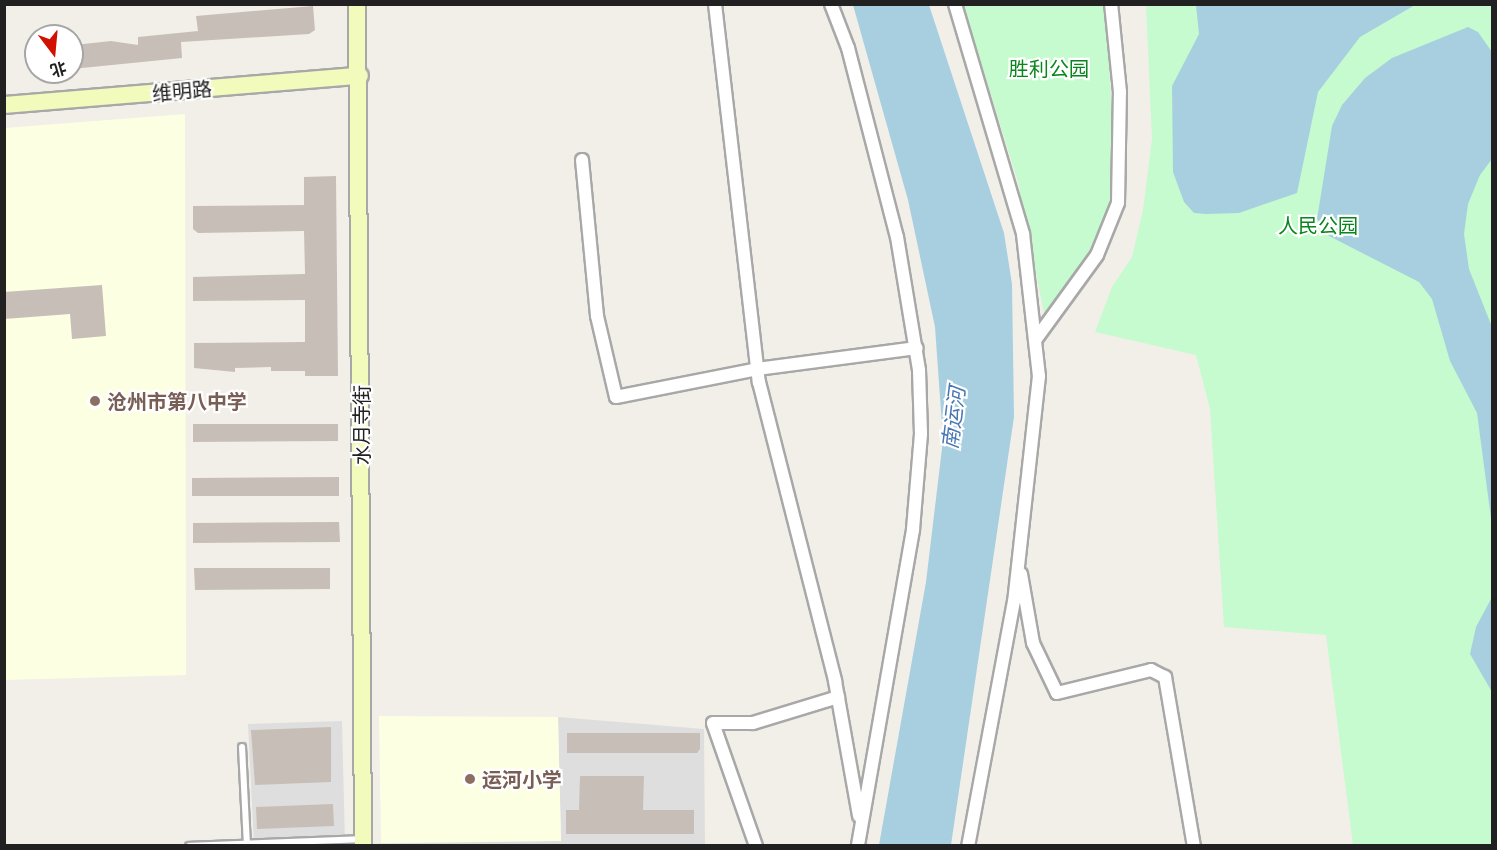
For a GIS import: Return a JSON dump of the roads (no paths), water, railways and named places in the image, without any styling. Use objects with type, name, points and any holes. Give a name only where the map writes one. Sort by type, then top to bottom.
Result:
[{"type":"street","name":"水月寺街","points":[[357,4],[360,76],[363,842]]},
{"type":"street","points":[[715,4],[757,369],[838,697],[861,826]]},
{"type":"street","points":[[831,4],[848,48],[897,237],[917,348],[921,434],[913,530],[858,846]]},
{"type":"street","points":[[956,4],[1023,234],[1039,376],[1019,562],[968,846]]},
{"type":"street","points":[[1036,339],[1097,255],[1118,202],[1120,92],[1111,4]]},
{"type":"street","name":"维明路","points":[[4,105],[360,76]]},
{"type":"street","points":[[582,160],[597,316],[616,397],[757,369],[917,348]]},
{"type":"street","points":[[1019,562],[1033,643],[1057,693],[1151,670],[1166,677],[1194,846]]},
{"type":"street","points":[[756,846],[713,723],[753,723],[838,697]]},
{"type":"lane","points":[[242,747],[247,844]]},
{"type":"lane","points":[[189,846],[363,842]]},
{"type":"water","name":"南运河","points":[[853,5],[929,5],[1004,233],[1012,284],[1014,417],[951,845],[879,845],[926,582],[943,440],[935,327],[908,200]]},
{"type":"water","points":[[1196,5],[1415,5],[1360,37],[1318,92],[1297,193],[1239,213],[1206,214],[1194,213],[1184,202],[1173,172],[1172,86],[1199,34]]},
{"type":"water","points":[[1468,27],[1478,32],[1492,52],[1492,159],[1480,175],[1468,204],[1464,234],[1469,269],[1492,327],[1492,526],[1477,413],[1450,361],[1432,299],[1419,282],[1329,236],[1317,219],[1332,126],[1342,105],[1365,78],[1392,58]]},
{"type":"water","points":[[1492,597],[1492,692],[1470,654],[1476,627]]},
{"type":"place","name":"沧州市第八中学","points":[[95,401]]},
{"type":"place","name":"运河小学","points":[[470,779]]},
{"type":"park label","name":"胜利公园","points":[[1049,68]]},
{"type":"park label","name":"人民公园","points":[[1318,225]]}]
